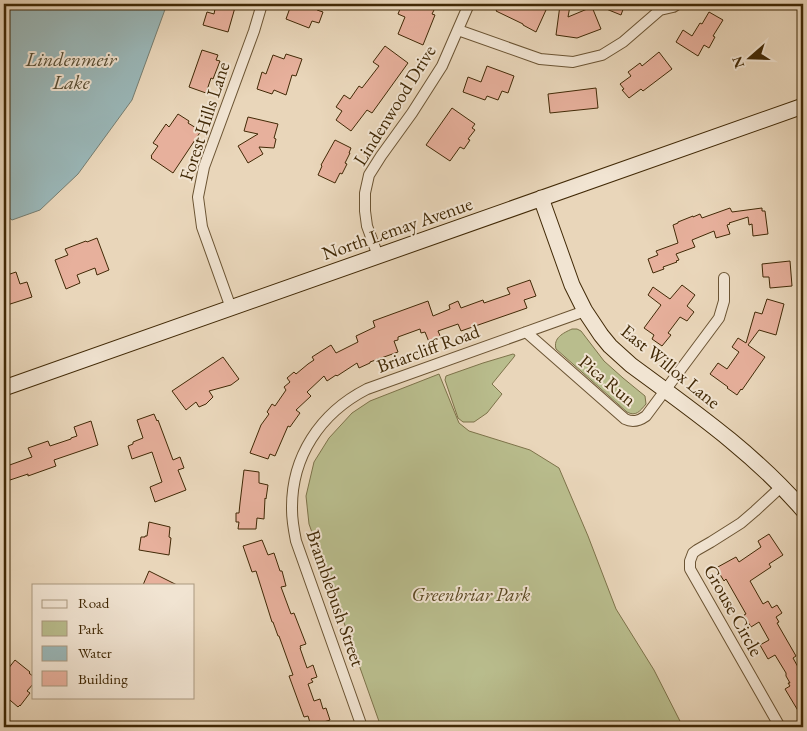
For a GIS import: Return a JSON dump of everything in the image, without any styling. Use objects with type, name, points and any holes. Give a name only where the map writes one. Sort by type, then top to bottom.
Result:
[{"type":"main road","name":"North Lemay Avenue","points":[[4,388],[803,106]]},
{"type":"main road","name":"East Willox Lane","points":[[541,198],[572,285],[585,311],[601,335],[620,356],[726,435],[764,468],[803,510]]},
{"type":"street","name":"Forest Hills Lane","points":[[231,308],[202,226],[198,197],[204,167],[254,31],[262,4]]},
{"type":"street","name":"Lindenwood Drive","points":[[378,256],[367,226],[364,211],[364,193],[369,175],[442,66],[469,4]]},
{"type":"street","points":[[458,30],[540,59],[573,62],[602,55],[623,42],[659,7],[673,7],[678,4]]},
{"type":"street","points":[[665,390],[719,318],[724,301],[724,278]]},
{"type":"street","name":"Briarcliff Road","points":[[305,450],[329,416],[356,394],[585,311]]},
{"type":"street","name":"Pica Run","points":[[526,332],[629,421],[637,421],[646,416],[665,390]]},
{"type":"street","name":"Bramblebush Street","points":[[305,450],[298,466],[293,489],[292,512],[296,541],[362,727]]},
{"type":"street","name":"Grouse Circle","points":[[780,727],[690,570],[690,561],[697,550],[741,522],[782,486]]},
{"type":"green space","points":[[572,329],[581,331],[604,361],[645,396],[646,404],[640,411],[635,414],[627,412],[556,349],[557,339]]},
{"type":"green space","points":[[513,354],[515,355],[514,357],[492,384],[502,394],[487,413],[474,422],[463,422],[458,418],[445,380],[446,376]]},
{"type":"green space","name":"Greenbriar Park","points":[[439,374],[459,423],[469,431],[530,450],[559,468],[616,609],[654,670],[683,727],[381,727],[309,524],[306,496],[314,462],[329,438],[352,413],[370,401]]},
{"type":"water","name":"Lindenmeir Lake","points":[[4,4],[167,4],[132,100],[78,174],[40,210],[12,220],[4,214]]},
{"type":"building","points":[[216,4],[236,4],[228,32],[203,25],[207,12],[214,14]]},
{"type":"building","points":[[297,4],[319,4],[317,10],[323,12],[319,23],[312,21],[309,28],[286,19],[291,5],[295,7]]},
{"type":"building","points":[[402,4],[437,4],[432,14],[435,15],[423,45],[398,34],[405,17],[398,14]]},
{"type":"building","points":[[500,4],[533,4],[546,10],[536,32],[496,11]]},
{"type":"building","points":[[594,4],[625,4],[621,15]]},
{"type":"building","points":[[560,5],[570,6],[568,17],[592,7],[601,29],[577,38],[556,35]]},
{"type":"building","points":[[709,12],[723,20],[713,36],[715,37],[709,48],[704,45],[698,56],[676,42],[683,30],[692,36]]},
{"type":"building","points":[[385,46],[408,63],[372,113],[367,110],[351,131],[336,120],[342,111],[336,107],[344,95],[350,99],[359,86],[362,88],[379,66],[373,62]]},
{"type":"building","points":[[202,50],[218,55],[216,60],[220,61],[206,93],[189,87]]},
{"type":"building","points":[[659,52],[672,69],[643,91],[641,89],[629,98],[622,90],[624,89],[620,84],[631,76],[628,72],[640,63],[642,66]]},
{"type":"building","points":[[286,54],[302,59],[296,76],[292,75],[286,95],[274,90],[272,94],[257,89],[262,72],[266,74],[273,55],[284,59]]},
{"type":"building","points":[[487,66],[514,76],[508,93],[502,91],[498,100],[487,96],[485,100],[463,92],[468,77],[481,82]]},
{"type":"building","points":[[596,88],[598,108],[550,113],[548,94]]},
{"type":"building","points":[[452,108],[475,124],[472,128],[475,130],[468,139],[470,140],[464,149],[460,147],[450,161],[426,145]]},
{"type":"building","points":[[178,114],[201,131],[173,173],[151,158],[151,156],[158,146],[153,143],[166,124],[169,127]]},
{"type":"building","points":[[248,117],[278,124],[274,138],[276,139],[274,148],[259,147],[263,154],[248,163],[238,146],[258,134],[244,131]]},
{"type":"building","points":[[335,140],[351,148],[345,163],[347,164],[335,183],[318,175],[321,165]]},
{"type":"building","points":[[730,208],[732,212],[762,208],[762,211],[765,211],[768,234],[753,236],[752,224],[749,225],[748,217],[729,223],[727,225],[730,234],[716,238],[714,231],[692,240],[695,247],[676,254],[679,260],[677,262],[653,273],[648,259],[658,255],[656,251],[678,243],[673,225],[693,216],[700,214],[702,218]]},
{"type":"building","points":[[97,238],[109,270],[97,275],[95,268],[77,275],[80,283],[66,289],[55,260],[68,255],[65,249]]},
{"type":"building","points":[[790,261],[792,286],[770,288],[769,277],[763,277],[762,264]]},
{"type":"building","points":[[16,272],[20,284],[27,282],[32,297],[4,306],[4,276]]},
{"type":"building","points":[[530,280],[536,296],[524,300],[527,308],[461,331],[458,324],[438,331],[441,338],[429,342],[425,332],[421,333],[420,329],[398,337],[398,340],[394,341],[398,352],[359,368],[357,363],[327,381],[324,376],[307,392],[311,396],[296,410],[300,413],[290,427],[288,426],[275,456],[270,454],[268,459],[250,453],[261,425],[269,414],[267,412],[272,404],[275,406],[286,390],[284,387],[290,382],[287,378],[294,372],[296,374],[314,360],[312,357],[331,345],[336,353],[358,342],[356,336],[375,327],[373,321],[428,301],[433,316],[450,309],[449,305],[458,301],[461,308],[483,300],[484,303],[510,294],[507,288]]},
{"type":"building","points":[[682,285],[695,295],[687,306],[694,312],[687,321],[680,317],[668,333],[671,335],[662,346],[652,339],[654,335],[644,328],[661,305],[648,295],[653,287],[670,299]]},
{"type":"building","points":[[767,299],[784,304],[776,335],[759,330],[748,345],[765,357],[737,395],[710,374],[718,363],[727,369],[739,352],[732,347],[738,338],[746,343],[755,312],[762,314]]},
{"type":"building","points":[[223,357],[239,379],[231,385],[209,391],[213,397],[206,404],[199,407],[196,402],[186,410],[172,391]]},
{"type":"building","points":[[154,414],[173,460],[180,457],[184,468],[178,470],[186,490],[155,502],[150,487],[162,482],[152,452],[132,459],[128,446],[143,438],[137,420]]},
{"type":"building","points":[[91,421],[98,445],[54,460],[56,466],[4,482],[4,467],[32,457],[28,448],[48,441],[50,446],[71,439],[77,436],[74,427]]},
{"type":"building","points":[[244,470],[259,472],[259,483],[268,485],[264,519],[257,518],[256,529],[238,529],[239,522],[236,522],[236,513],[239,513]]},
{"type":"building","points":[[149,522],[170,527],[169,555],[139,550],[141,537],[147,536]]},
{"type":"building","points":[[769,534],[783,555],[769,564],[771,567],[750,581],[763,604],[768,601],[772,608],[777,605],[782,613],[776,617],[779,622],[777,623],[796,656],[793,658],[803,676],[803,719],[785,689],[790,686],[786,673],[775,655],[768,659],[760,645],[769,640],[759,622],[751,627],[744,615],[746,614],[726,579],[724,581],[716,568],[736,557],[739,562],[761,547],[758,541]]},
{"type":"building","points":[[262,540],[268,555],[274,553],[280,571],[282,571],[286,586],[281,587],[291,614],[294,613],[306,644],[300,646],[300,648],[307,668],[313,665],[317,677],[311,679],[313,682],[308,684],[314,701],[320,699],[323,709],[326,708],[330,720],[311,726],[308,716],[304,717],[289,676],[293,675],[272,622],[256,571],[252,572],[243,546]]},
{"type":"building","points":[[149,571],[175,584],[143,584]]},
{"type":"building","points":[[15,660],[32,675],[32,685],[27,691],[30,693],[18,707],[4,695],[4,674]]}]
